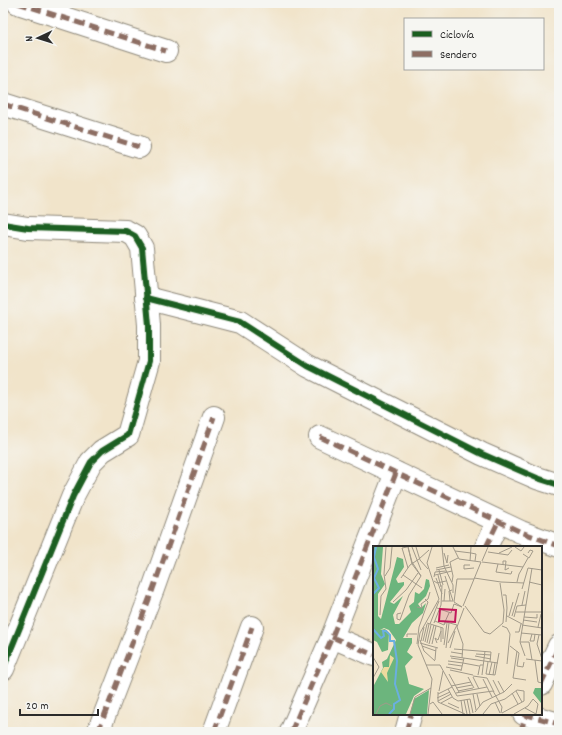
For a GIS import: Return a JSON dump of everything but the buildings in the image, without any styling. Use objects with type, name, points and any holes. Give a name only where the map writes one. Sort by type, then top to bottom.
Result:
[{"type":"street","points":[[18,3],[166,51]]},
{"type":"street","points":[[3,104],[139,147]]},
{"type":"street","points":[[3,224],[28,228],[126,232],[135,236],[142,248],[149,325],[149,361],[128,435],[102,451],[91,462],[73,496],[3,669]]},
{"type":"street","points":[[146,298],[240,322],[308,366],[482,454],[537,478],[559,485]]},
{"type":"street","points":[[98,732],[158,575],[214,417]]},
{"type":"street","points":[[320,437],[498,522],[559,546]]},
{"type":"street","points":[[291,732],[332,637],[396,473]]},
{"type":"street","points":[[486,546],[498,522]]},
{"type":"street","points":[[214,732],[252,628]]},
{"type":"street","points":[[332,637],[373,655]]},
{"type":"street","points":[[542,682],[559,646]]},
{"type":"street","points":[[406,732],[411,715]]},
{"type":"street","points":[[524,719],[559,724]]},
{"type":"marked path","points":[[18,3],[166,51]]},
{"type":"marked path","points":[[3,104],[139,147]]},
{"type":"marked path","points":[[98,732],[153,589],[214,417]]},
{"type":"marked path","points":[[320,437],[521,532],[559,546]]},
{"type":"marked path","points":[[291,732],[332,637],[396,473]]},
{"type":"marked path","points":[[486,546],[498,522]]},
{"type":"marked path","points":[[214,732],[252,627]]},
{"type":"marked path","points":[[332,637],[373,655]]},
{"type":"marked path","points":[[542,682],[559,646]]},
{"type":"marked path","points":[[406,732],[411,715]]},
{"type":"marked path","points":[[520,732],[527,715]]},
{"type":"marked path","points":[[528,715],[559,724]]},
{"type":"cycle path","points":[[3,224],[28,228],[126,231],[135,236],[142,248],[149,325],[149,361],[128,435],[102,451],[91,462],[73,496],[3,669]]},
{"type":"cycle path","points":[[146,298],[240,322],[308,366],[482,454],[537,478],[559,485]]}]
